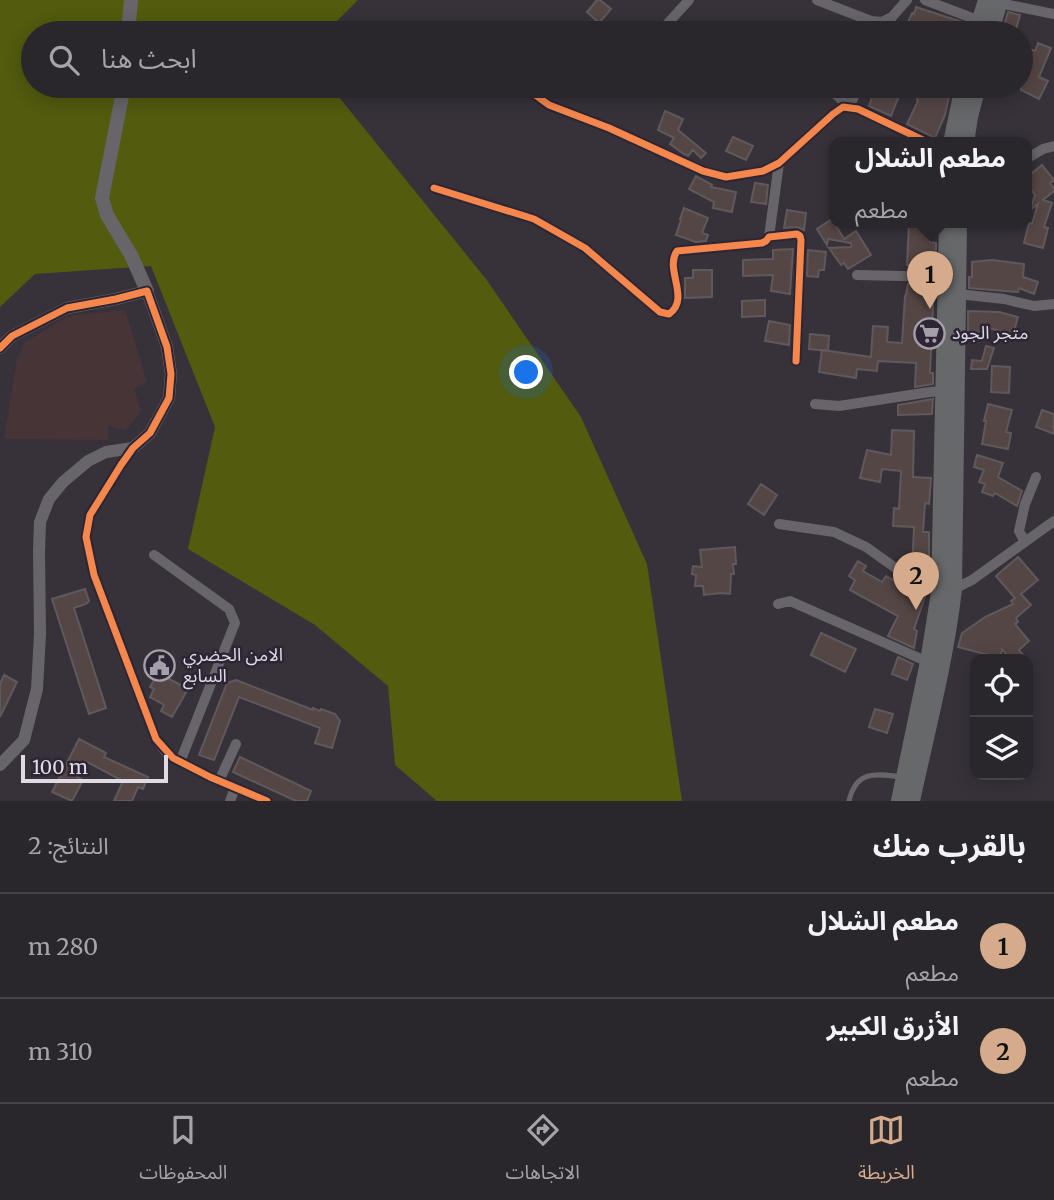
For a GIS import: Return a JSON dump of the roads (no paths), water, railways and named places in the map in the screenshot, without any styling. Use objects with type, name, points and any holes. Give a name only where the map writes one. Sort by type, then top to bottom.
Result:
[{"type":"main road","points":[[129,21],[131,0]]},
{"type":"main road","points":[[982,21],[995,1]]},
{"type":"main road","points":[[992,21],[995,1]]},
{"type":"main road","points":[[122,98],[103,198],[107,215],[131,255],[147,291]]},
{"type":"main road","points":[[952,137],[960,98]]},
{"type":"main road","points":[[967,137],[975,98]]},
{"type":"main road","points":[[912,801],[951,615],[947,591],[944,391],[947,228]]},
{"type":"main road","points":[[899,801],[928,662],[947,591],[959,228]]},
{"type":"street","points":[[670,21],[689,0]]},
{"type":"street","points":[[817,0],[871,21]]},
{"type":"street","points":[[890,21],[906,0]]},
{"type":"street","points":[[925,0],[966,21]]},
{"type":"street","points":[[995,1],[1054,14]]},
{"type":"street","points":[[884,21],[892,17]]},
{"type":"street","points":[[539,98],[549,105],[609,128],[703,171],[726,177],[763,171],[779,163],[843,107],[858,109],[916,137]]},
{"type":"street","points":[[840,98],[849,107]]},
{"type":"street","points":[[849,107],[853,98]]},
{"type":"street","points":[[1032,155],[1054,146]]},
{"type":"street","points":[[434,188],[534,219],[585,248],[660,312],[669,314],[678,301],[674,258],[677,251],[766,241],[779,163]]},
{"type":"street","points":[[768,237],[790,234],[800,236],[796,361]]},
{"type":"street","points":[[857,275],[946,277]]},
{"type":"street","points":[[0,348],[12,336],[67,307],[147,291],[167,347],[171,374],[169,398],[150,433],[133,448],[90,515],[86,537],[94,575],[156,739],[165,751],[180,762],[267,801]]},
{"type":"street","points":[[958,294],[1004,299],[1034,306],[1054,304]]},
{"type":"street","points":[[815,404],[839,406],[944,391]]},
{"type":"street","points":[[0,765],[24,740],[37,689],[40,522],[49,499],[63,482],[88,461],[106,452],[133,448]]},
{"type":"street","points":[[1025,542],[1019,531],[1024,504],[1036,477]]},
{"type":"street","points":[[779,524],[834,532],[866,547],[911,579],[947,591],[972,580],[1054,521]]},
{"type":"street","points":[[154,555],[229,609],[235,623],[180,762]]},
{"type":"street","points":[[778,604],[790,601],[928,662]]},
{"type":"street","points":[[219,781],[236,744]]},
{"type":"street","points":[[230,801],[235,788]]},
{"type":"lane","points":[[849,801],[852,787],[862,778],[881,774],[904,778]]},
{"type":"place","name":"مطعم الشلال","points":[[930,309]]},
{"type":"place","name":"متجر الجود","points":[[929,333]]},
{"type":"place","name":"الأزرق الكبير","points":[[916,610]]},
{"type":"place","name":"الامن الحضري السابع","points":[[160,665]]}]
